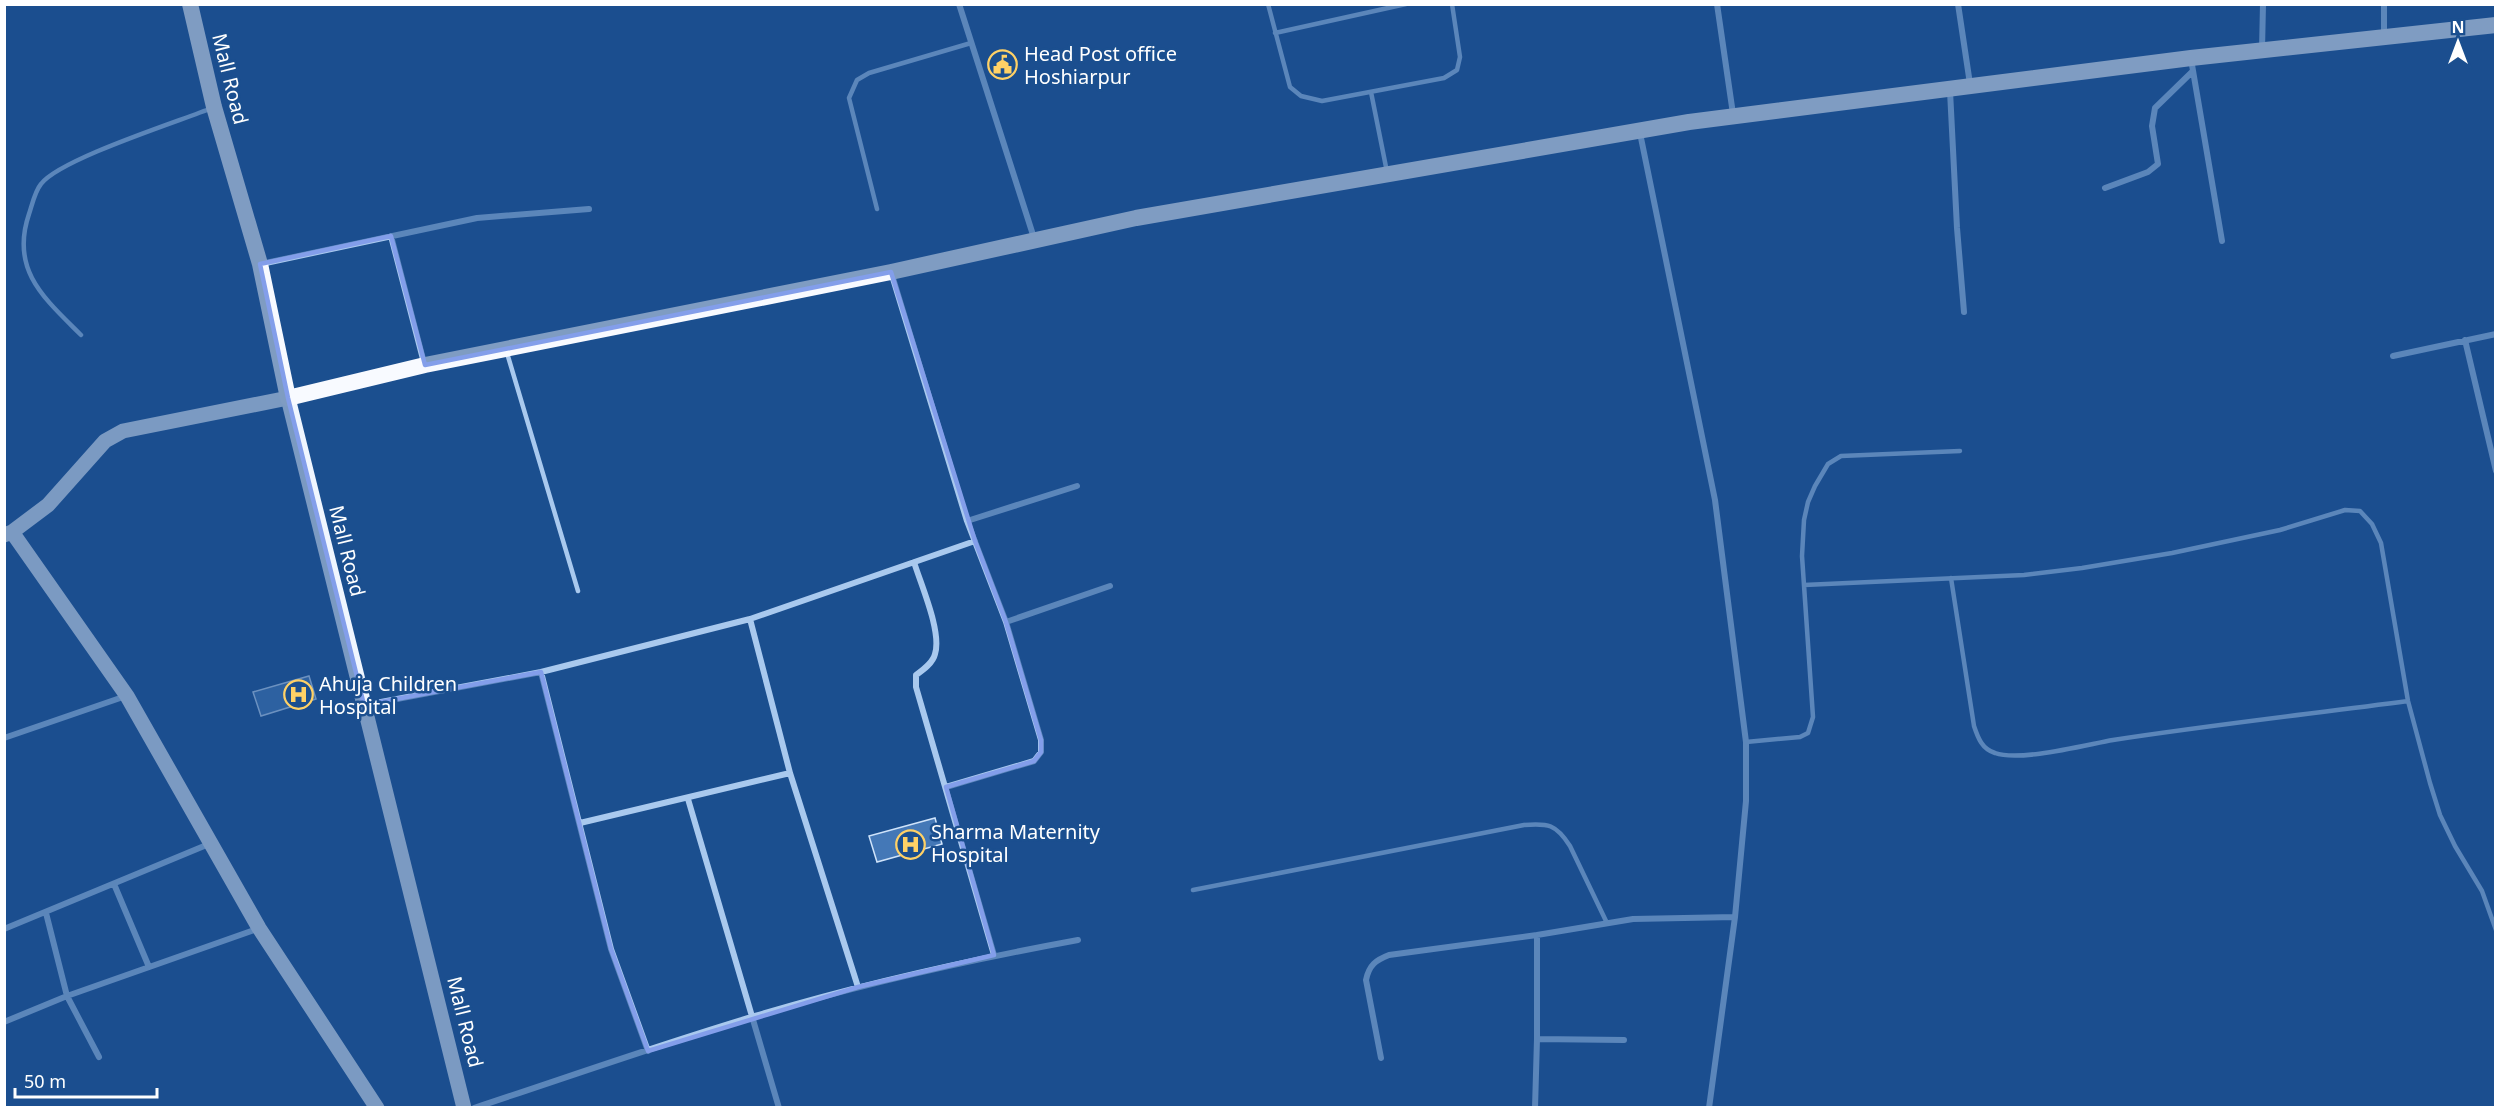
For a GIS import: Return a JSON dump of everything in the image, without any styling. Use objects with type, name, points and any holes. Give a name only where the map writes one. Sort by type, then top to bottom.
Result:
[{"type":"highway","name":"Mall Road","points":[[190,4],[214,107],[260,264],[288,398]]},
{"type":"highway","points":[[288,398],[425,365],[891,272],[1137,218],[1734,116],[1950,88],[2192,64],[2262,50],[2496,25]]},
{"type":"main road","points":[[288,398],[123,431],[105,441],[48,505],[8,534],[126,696],[259,928],[377,1107]]},
{"type":"main road","name":"Mall Road","points":[[288,398],[464,1107]]},
{"type":"street","points":[[960,4],[970,43],[1035,239]]},
{"type":"street","points":[[1717,4],[1734,116]]},
{"type":"street","points":[[1958,4],[1971,86]]},
{"type":"street","points":[[2262,50],[2263,4]]},
{"type":"street","points":[[2384,4],[2384,38]]},
{"type":"street","points":[[2105,188],[2148,172],[2158,164],[2152,126],[2155,108],[2192,64]]},
{"type":"street","points":[[2192,64],[2222,242]]},
{"type":"street","points":[[1950,88],[1964,312]]},
{"type":"street","points":[[1640,132],[1716,500],[1746,742],[1746,801],[1735,917],[1709,1107]]},
{"type":"street","points":[[260,264],[477,218],[589,209]]},
{"type":"street","points":[[391,236],[425,365]]},
{"type":"street","points":[[891,272],[967,521],[1006,622],[1041,740],[1041,752],[1034,761],[946,786]]},
{"type":"street","points":[[2393,356],[2496,334]]},
{"type":"street","points":[[2465,340],[2496,471]]},
{"type":"street","points":[[967,521],[1077,486]]},
{"type":"street","points":[[364,705],[542,672],[750,619],[975,541]]},
{"type":"street","points":[[914,562],[935,628],[937,645],[935,657],[916,675],[916,687],[994,955]]},
{"type":"street","points":[[1006,622],[1110,586]]},
{"type":"street","points":[[750,619],[790,773],[858,987]]},
{"type":"street","points":[[542,672],[611,949],[648,1051]]},
{"type":"street","points":[[4,738],[126,696]]},
{"type":"street","points":[[580,823],[790,773]]},
{"type":"street","points":[[688,799],[754,1016],[779,1107]]},
{"type":"street","points":[[4,928],[46,913],[209,844]]},
{"type":"street","points":[[114,884],[149,967]]},
{"type":"street","points":[[46,913],[67,996],[99,1058]]},
{"type":"street","points":[[1381,1058],[1366,980],[1368,969],[1377,960],[1389,955],[1537,935],[1606,921],[1735,917]]},
{"type":"street","points":[[4,1022],[67,996],[259,928]]},
{"type":"street","points":[[1535,1107],[1537,935]]},
{"type":"street","points":[[474,1107],[754,1016],[858,987],[994,955],[1078,940]]},
{"type":"street","points":[[1537,1039],[1624,1040]]},
{"type":"lane","points":[[1268,4],[1290,87],[1301,96],[1322,101],[1444,78],[1457,70],[1460,57],[1452,4]]},
{"type":"lane","points":[[1275,33],[1406,4]]},
{"type":"lane","points":[[877,209],[850,108],[851,90],[857,80],[869,73],[970,43]]},
{"type":"lane","points":[[1371,92],[1387,175]]},
{"type":"lane","points":[[81,335],[51,306],[26,268],[24,227],[41,184],[61,168],[80,159],[214,107]]},
{"type":"lane","points":[[507,350],[578,591]]},
{"type":"lane","points":[[1746,742],[1800,737],[1808,733],[1812,726],[1813,701],[1802,556],[1806,511],[1815,486],[1828,464],[1841,456],[1860,453],[1960,451]]},
{"type":"lane","points":[[1804,585],[2024,575],[2138,559],[2280,530],[2345,510],[2360,511],[2372,524],[2381,543],[2408,701],[2440,815],[2455,846],[2482,891],[2496,930]]},
{"type":"lane","points":[[1951,578],[1974,726],[1978,740],[1984,747],[1996,754],[2017,755],[2050,751],[2114,740],[2408,701]]},
{"type":"lane","points":[[1193,890],[1512,827],[1541,824],[1553,826],[1566,840],[1606,921]]},
{"type":"highlighted area","points":[[391,236],[425,365],[891,272],[975,541],[1006,622],[1041,740],[1041,752],[1034,761],[946,787],[994,955],[858,987],[648,1051],[611,949],[541,672],[364,705],[288,398],[260,264]]},
{"type":"building","points":[[309,676],[316,699],[261,716],[253,692]]},
{"type":"building","points":[[935,818],[942,844],[877,862],[869,836]]},
{"type":"place","name":"Head Post office Hoshiarpur","points":[[1003,65]]},
{"type":"place","name":"Ahuja Children Hospital","points":[[298,695]]},
{"type":"place","name":"Sharma Maternity Hospital","points":[[910,844]]}]
